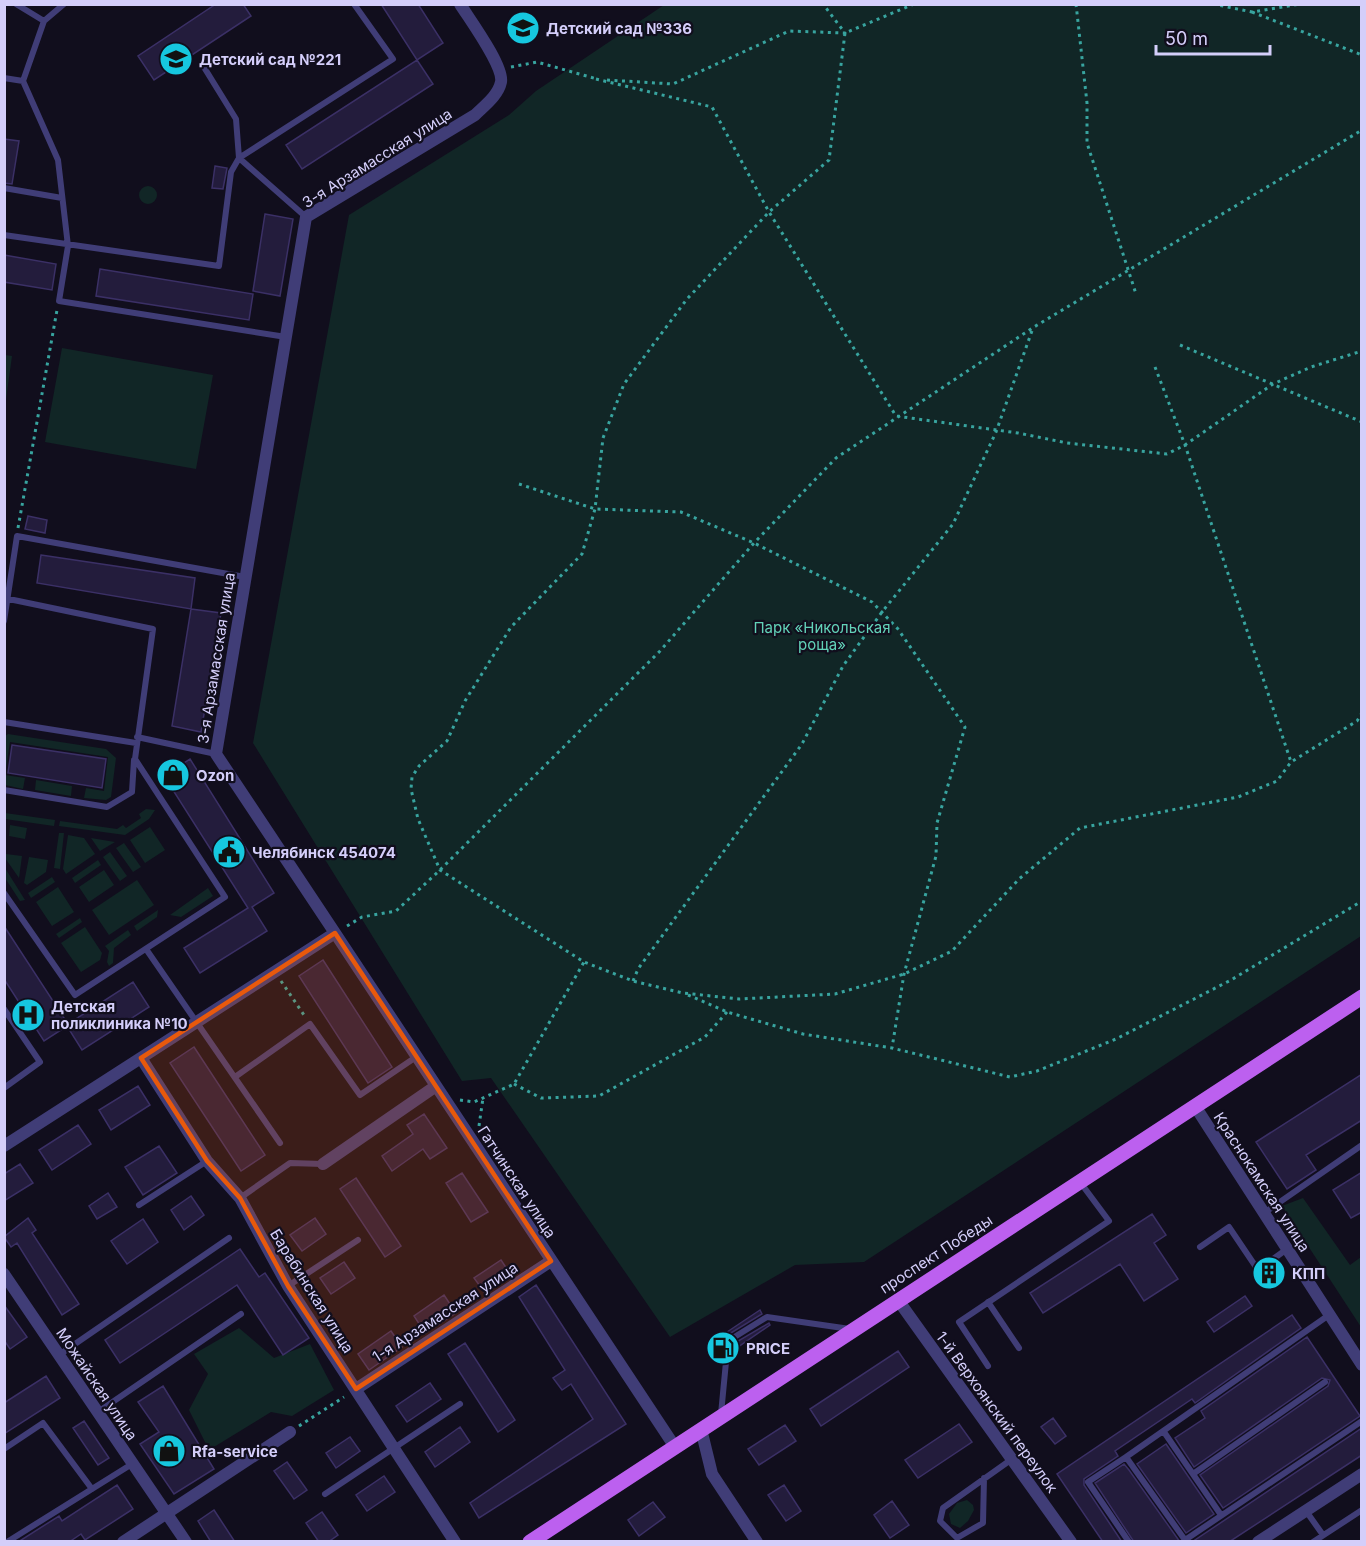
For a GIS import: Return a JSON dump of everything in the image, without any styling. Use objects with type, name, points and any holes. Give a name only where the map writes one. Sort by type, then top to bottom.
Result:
[{"type":"main road","name":"проспект Победы","points":[[530,1542],[1362,997]]},
{"type":"street","points":[[460,4],[500,70]]},
{"type":"street","name":"3-я Арзамасская улица","points":[[335,933],[216,754],[306,217],[475,115],[495,96],[501,82],[500,70]]},
{"type":"street","points":[[4,1146],[335,933]]},
{"type":"street","name":"Гатчинская улица","points":[[335,933],[675,1447]]},
{"type":"street","name":"Барабинская улица","points":[[141,1058],[207,1161],[240,1198],[288,1286],[455,1542]]},
{"type":"street","points":[[323,1164],[436,1086]]},
{"type":"street","name":"Краснокамская улица","points":[[1196,1106],[1362,1365]]},
{"type":"street","name":"1-я Арзамасская улица","points":[[356,1389],[551,1261]]},
{"type":"street","name":"Можайская улица","points":[[4,1274],[186,1542]]},
{"type":"street","name":"1-й Верхоянский переулок","points":[[898,1300],[1071,1542]]},
{"type":"street","points":[[701,1429],[712,1474],[757,1542]]},
{"type":"street","points":[[123,1542],[290,1432]]},
{"type":"street","points":[[1258,1542],[1362,1474]]},
{"type":"lane","points":[[15,4],[44,21]]},
{"type":"lane","points":[[64,4],[44,21],[23,81],[58,160],[68,246],[59,301],[286,337]]},
{"type":"lane","points":[[4,235],[219,266],[231,172],[239,158],[393,59],[354,4]]},
{"type":"lane","points":[[202,64],[236,119],[239,158],[306,217]]},
{"type":"lane","points":[[4,78],[23,81]]},
{"type":"lane","points":[[4,188],[62,198]]},
{"type":"lane","points":[[4,621],[17,536],[245,577]]},
{"type":"lane","points":[[4,790],[107,807],[132,792],[153,629],[6,598]]},
{"type":"lane","points":[[4,722],[137,740],[216,754]]},
{"type":"lane","points":[[4,893],[75,995],[225,897],[135,759]]},
{"type":"lane","points":[[146,949],[280,1143]]},
{"type":"lane","points":[[4,1009],[40,1062],[4,1088]]},
{"type":"lane","points":[[235,1077],[310,1024],[360,1095],[416,1057]]},
{"type":"lane","points":[[1264,1213],[1362,1145]]},
{"type":"lane","points":[[140,1205],[207,1161]]},
{"type":"lane","points":[[240,1198],[290,1163],[323,1164]]},
{"type":"lane","points":[[988,1366],[959,1322],[1109,1221],[1080,1181]]},
{"type":"lane","points":[[1200,1247],[1229,1227],[1258,1270],[1287,1249]]},
{"type":"lane","points":[[59,1355],[229,1238]]},
{"type":"lane","points":[[288,1286],[358,1240]]},
{"type":"lane","points":[[988,1302],[1019,1348]]},
{"type":"lane","points":[[98,1412],[241,1314]]},
{"type":"lane","points":[[1129,1542],[1088,1482],[1164,1432],[1329,1315]]},
{"type":"lane","points":[[721,1415],[728,1341],[767,1317],[854,1329]]},
{"type":"lane","points":[[1193,1474],[1325,1382]]},
{"type":"lane","points":[[325,1494],[460,1404]]},
{"type":"lane","points":[[1126,1457],[1185,1540],[1362,1421]]},
{"type":"lane","points":[[4,1449],[43,1423],[92,1489]]},
{"type":"lane","points":[[1164,1432],[1221,1515]]},
{"type":"lane","points":[[984,1478],[983,1523],[957,1540],[940,1521],[943,1508],[984,1478],[1012,1459]]},
{"type":"lane","points":[[7,1542],[133,1464]]},
{"type":"lane","points":[[1306,1510],[1323,1535]]},
{"type":"lane","points":[[1313,1542],[1362,1510]]},
{"type":"path","points":[[824,4],[845,33],[829,160],[769,212],[687,298],[624,384],[603,438],[595,509],[582,554],[511,627],[465,701],[447,741],[419,766],[412,777],[411,789],[418,819],[440,870],[584,962],[633,981],[683,993],[739,999],[835,994],[904,974],[952,951],[1019,879],[1080,828],[1238,797],[1277,782],[1291,762],[1357,721],[1362,713]]},
{"type":"path","points":[[596,79],[673,84],[789,30],[845,33],[914,4]]},
{"type":"path","points":[[1076,4],[1087,103],[1087,143],[1136,294]]},
{"type":"path","points":[[1214,4],[1252,12],[1362,55]]},
{"type":"path","points":[[1252,12],[1300,4]]},
{"type":"path","points":[[500,70],[537,62],[712,107],[769,212],[896,416],[1067,443],[1167,453],[1185,445],[1273,384],[1362,351]]},
{"type":"path","points":[[335,933],[362,917],[396,911],[440,870],[660,651],[754,543],[836,459],[896,416],[1034,327],[1362,130]]},
{"type":"path","points":[[17,536],[59,301]]},
{"type":"path","points":[[633,981],[638,969],[802,744],[843,666],[882,612],[953,524],[996,432],[1034,327]]},
{"type":"path","points":[[1180,345],[1362,422]]},
{"type":"path","points":[[1155,367],[1185,445],[1291,762]]},
{"type":"path","points":[[519,484],[595,509],[681,512],[754,543],[872,602],[898,629],[965,728],[937,824],[936,856],[904,974],[892,1048]]},
{"type":"path","points":[[683,993],[727,1012],[803,1034],[892,1048],[1010,1077],[1037,1071],[1116,1039],[1231,980],[1362,901]]},
{"type":"path","points":[[445,1099],[474,1102],[514,1084],[584,962]]},
{"type":"path","points":[[275,972],[310,1024]]},
{"type":"path","points":[[514,1084],[541,1098],[599,1096],[705,1037],[727,1012]]},
{"type":"path","points":[[476,1147],[483,1098]]},
{"type":"path","points":[[290,1432],[356,1389]]},
{"type":"highlighted area","points":[[335,933],[551,1261],[356,1389],[288,1286],[240,1198],[207,1161],[141,1058]]},
{"type":"green space","name":"Парк «Никольская роща»","points":[[664,5],[1362,5],[1361,936],[864,1262],[795,1265],[670,1337],[491,1078],[462,1081],[253,743],[349,215],[509,115],[536,91]]},
{"type":"green space","points":[[148,186],[154,189],[157,195],[154,201],[148,204],[142,201],[139,195],[142,189]]},
{"type":"green space","points":[[62,348],[213,375],[196,469],[45,442]]},
{"type":"green space","points":[[4,355],[12,356],[5,407]]},
{"type":"green space","points":[[8,734],[106,749],[116,758],[111,797],[106,800],[84,798],[86,788],[104,791],[108,757],[10,742],[5,775],[5,736]]},
{"type":"green space","points":[[5,775],[25,778],[23,789],[5,785]]},
{"type":"green space","points":[[36,780],[72,786],[71,796],[35,790]]},
{"type":"green space","points":[[146,809],[155,810],[149,819],[125,835],[59,826],[60,821],[117,829],[123,825],[126,828],[141,818],[139,814]]},
{"type":"green space","points":[[5,813],[55,820],[54,826],[5,819]]},
{"type":"green space","points":[[10,825],[27,828],[25,839],[9,836]]},
{"type":"green space","points":[[150,827],[165,850],[145,863],[130,840]]},
{"type":"green space","points":[[59,833],[64,833],[60,869],[54,868]]},
{"type":"green space","points":[[68,835],[84,838],[95,854],[66,874],[63,869]]},
{"type":"green space","points":[[91,838],[115,842],[100,851]]},
{"type":"green space","points":[[124,843],[141,867],[133,872],[116,848]]},
{"type":"green space","points":[[110,852],[127,876],[120,881],[103,857]]},
{"type":"green space","points":[[6,854],[22,856],[19,878],[5,858]]},
{"type":"green space","points":[[29,857],[48,860],[46,872],[27,885],[24,883]]},
{"type":"green space","points":[[98,860],[101,865],[75,883],[72,878]]},
{"type":"green space","points":[[5,868],[25,900],[20,901],[5,878]]},
{"type":"green space","points":[[104,870],[114,885],[89,902],[79,887]]},
{"type":"green space","points":[[52,877],[55,882],[31,898],[28,893]]},
{"type":"green space","points":[[137,880],[154,905],[109,935],[92,910]]},
{"type":"green space","points":[[58,887],[74,912],[52,926],[36,902]]},
{"type":"green space","points":[[208,888],[213,896],[181,917],[170,915]]},
{"type":"green space","points":[[158,910],[157,917],[137,931],[134,926]]},
{"type":"green space","points":[[80,918],[82,922],[59,938],[56,934]]},
{"type":"green space","points":[[85,927],[102,953],[100,960],[81,972],[61,943]]},
{"type":"green space","points":[[128,930],[131,935],[114,948],[113,963],[109,966],[107,962],[109,951],[105,946]]},
{"type":"green space","points":[[1303,1198],[1350,1265],[1361,1257],[1361,1327],[1282,1206]]},
{"type":"green space","points":[[239,1328],[274,1358],[310,1344],[334,1390],[292,1416],[271,1412],[209,1450],[189,1410],[208,1374],[194,1354]]},
{"type":"green space","points":[[967,1500],[973,1505],[974,1510],[968,1521],[960,1528],[951,1524],[949,1514],[957,1503]]},
{"type":"building","points":[[216,4],[243,4],[251,16],[154,80],[138,56]]},
{"type":"building","points":[[381,4],[418,4],[443,43],[417,60]]},
{"type":"building","points":[[417,60],[433,84],[302,169],[286,145]]},
{"type":"building","points":[[4,139],[19,141],[12,184],[4,183]]},
{"type":"building","points":[[215,166],[227,168],[223,189],[212,188]]},
{"type":"building","points":[[265,214],[293,219],[280,296],[253,291]]},
{"type":"building","points":[[4,255],[56,264],[52,290],[4,282]]},
{"type":"building","points":[[100,269],[253,294],[249,320],[96,296]]},
{"type":"building","points":[[28,516],[47,520],[45,533],[25,529]]},
{"type":"building","points":[[41,555],[195,578],[191,609],[37,583]]},
{"type":"building","points":[[191,609],[221,613],[201,732],[172,726]]},
{"type":"building","points":[[12,745],[106,759],[102,788],[8,773]]},
{"type":"building","points":[[190,759],[274,893],[252,907],[267,931],[200,973],[184,948],[248,908],[164,776]]},
{"type":"building","points":[[4,926],[68,1024],[133,982],[149,1007],[82,1050],[67,1026],[44,1041],[4,979]]},
{"type":"building","points":[[323,960],[392,1067],[368,1083],[299,976]]},
{"type":"building","points":[[194,1047],[265,1155],[241,1171],[170,1063]]},
{"type":"building","points":[[1362,1074],[1362,1120],[1306,1155],[1316,1170],[1287,1189],[1256,1142]]},
{"type":"building","points":[[138,1086],[150,1105],[111,1130],[99,1110]]},
{"type":"building","points":[[424,1114],[447,1148],[430,1159],[423,1149],[392,1171],[382,1156],[413,1134],[407,1125]]},
{"type":"building","points":[[78,1125],[91,1144],[52,1170],[39,1150]]},
{"type":"building","points":[[159,1146],[177,1173],[143,1195],[125,1167]]},
{"type":"building","points":[[20,1164],[33,1183],[4,1201],[4,1174]]},
{"type":"building","points":[[1362,1172],[1362,1212],[1351,1218],[1333,1190]]},
{"type":"building","points":[[462,1173],[488,1212],[471,1222],[446,1183]]},
{"type":"building","points":[[356,1178],[401,1246],[385,1257],[340,1189]]},
{"type":"building","points":[[108,1193],[117,1207],[97,1219],[89,1206]]},
{"type":"building","points":[[191,1196],[204,1215],[184,1230],[171,1210]]},
{"type":"building","points":[[1152,1214],[1166,1235],[1154,1243],[1178,1279],[1144,1301],[1120,1264],[1043,1313],[1030,1293]]},
{"type":"building","points":[[28,1218],[36,1230],[32,1233],[79,1304],[62,1315],[17,1243],[11,1247],[4,1237]]},
{"type":"building","points":[[315,1218],[326,1234],[302,1251],[290,1235]]},
{"type":"building","points":[[143,1219],[158,1242],[127,1264],[111,1241]]},
{"type":"building","points":[[240,1249],[259,1277],[265,1273],[309,1338],[283,1355],[237,1285],[120,1363],[105,1340]]},
{"type":"building","points":[[501,1260],[511,1275],[485,1293],[474,1278]]},
{"type":"building","points":[[344,1262],[355,1278],[331,1294],[320,1278]]},
{"type":"building","points":[[536,1285],[626,1424],[479,1518],[470,1503],[593,1419],[571,1384],[562,1390],[553,1378],[565,1370],[519,1297]]},
{"type":"building","points":[[444,1295],[456,1313],[425,1333],[414,1316]]},
{"type":"building","points":[[1245,1296],[1252,1306],[1214,1332],[1207,1322]]},
{"type":"building","points":[[4,1305],[27,1337],[10,1349],[4,1340]]},
{"type":"building","points":[[760,1310],[762,1314],[726,1336],[724,1334]]},
{"type":"building","points":[[1292,1315],[1301,1328],[1195,1403],[1192,1399],[1115,1451],[1118,1456],[1084,1479],[1084,1485],[1122,1542],[1103,1542],[1057,1474]]},
{"type":"building","points":[[769,1323],[770,1325],[735,1349],[733,1344]]},
{"type":"building","points":[[391,1331],[402,1347],[369,1370],[358,1354]]},
{"type":"building","points":[[1307,1337],[1360,1416],[1223,1508],[1200,1475],[1328,1386],[1330,1380],[1322,1378],[1194,1467],[1175,1438],[1205,1418],[1201,1411]]},
{"type":"building","points":[[465,1343],[515,1420],[498,1432],[448,1354]]},
{"type":"building","points":[[898,1351],[909,1367],[821,1426],[810,1409]]},
{"type":"building","points":[[46,1376],[60,1398],[4,1434],[4,1403]]},
{"type":"building","points":[[430,1383],[441,1399],[407,1422],[396,1406]]},
{"type":"building","points":[[163,1386],[214,1469],[174,1494],[140,1444],[159,1432],[138,1402]]},
{"type":"building","points":[[1053,1418],[1066,1436],[1055,1444],[1041,1427]]},
{"type":"building","points":[[84,1421],[109,1458],[98,1465],[73,1428]]},
{"type":"building","points":[[959,1424],[972,1442],[918,1478],[905,1460]]},
{"type":"building","points":[[785,1425],[796,1441],[759,1465],[748,1449]]},
{"type":"building","points":[[460,1427],[470,1442],[435,1467],[425,1452]]},
{"type":"building","points":[[1362,1428],[1362,1455],[1229,1542],[1192,1542]]},
{"type":"building","points":[[350,1437],[360,1451],[336,1468],[326,1453]]},
{"type":"building","points":[[1166,1444],[1214,1514],[1186,1533],[1137,1464]]},
{"type":"building","points":[[287,1462],[307,1490],[294,1499],[274,1471]]},
{"type":"building","points":[[1124,1464],[1180,1542],[1134,1542],[1095,1483]]},
{"type":"building","points":[[384,1476],[395,1492],[367,1511],[356,1495]]},
{"type":"building","points":[[117,1485],[133,1509],[85,1540],[81,1534],[69,1542],[18,1542],[59,1516],[62,1521]]},
{"type":"building","points":[[784,1485],[801,1511],[786,1521],[768,1495]]},
{"type":"building","points":[[892,1501],[909,1525],[890,1538],[874,1515]]},
{"type":"building","points":[[653,1502],[665,1517],[639,1536],[628,1520]]},
{"type":"building","points":[[214,1510],[235,1542],[211,1542],[198,1521]]},
{"type":"building","points":[[322,1512],[338,1535],[328,1542],[319,1542],[306,1523]]},
{"type":"place","name":"Детский сад №336","points":[[523,28]]},
{"type":"place","name":"Детский сад №221","points":[[176,59]]},
{"type":"place","name":"Ozon","points":[[173,775]]},
{"type":"place","name":"Челябинск 454074","points":[[229,852]]},
{"type":"place","name":"Детская поликлиника №10","points":[[28,1015]]},
{"type":"place","name":"КПП","points":[[1269,1273]]},
{"type":"place","name":"PRICE","points":[[723,1348]]},
{"type":"place","name":"Rfa-service","points":[[169,1451]]}]
